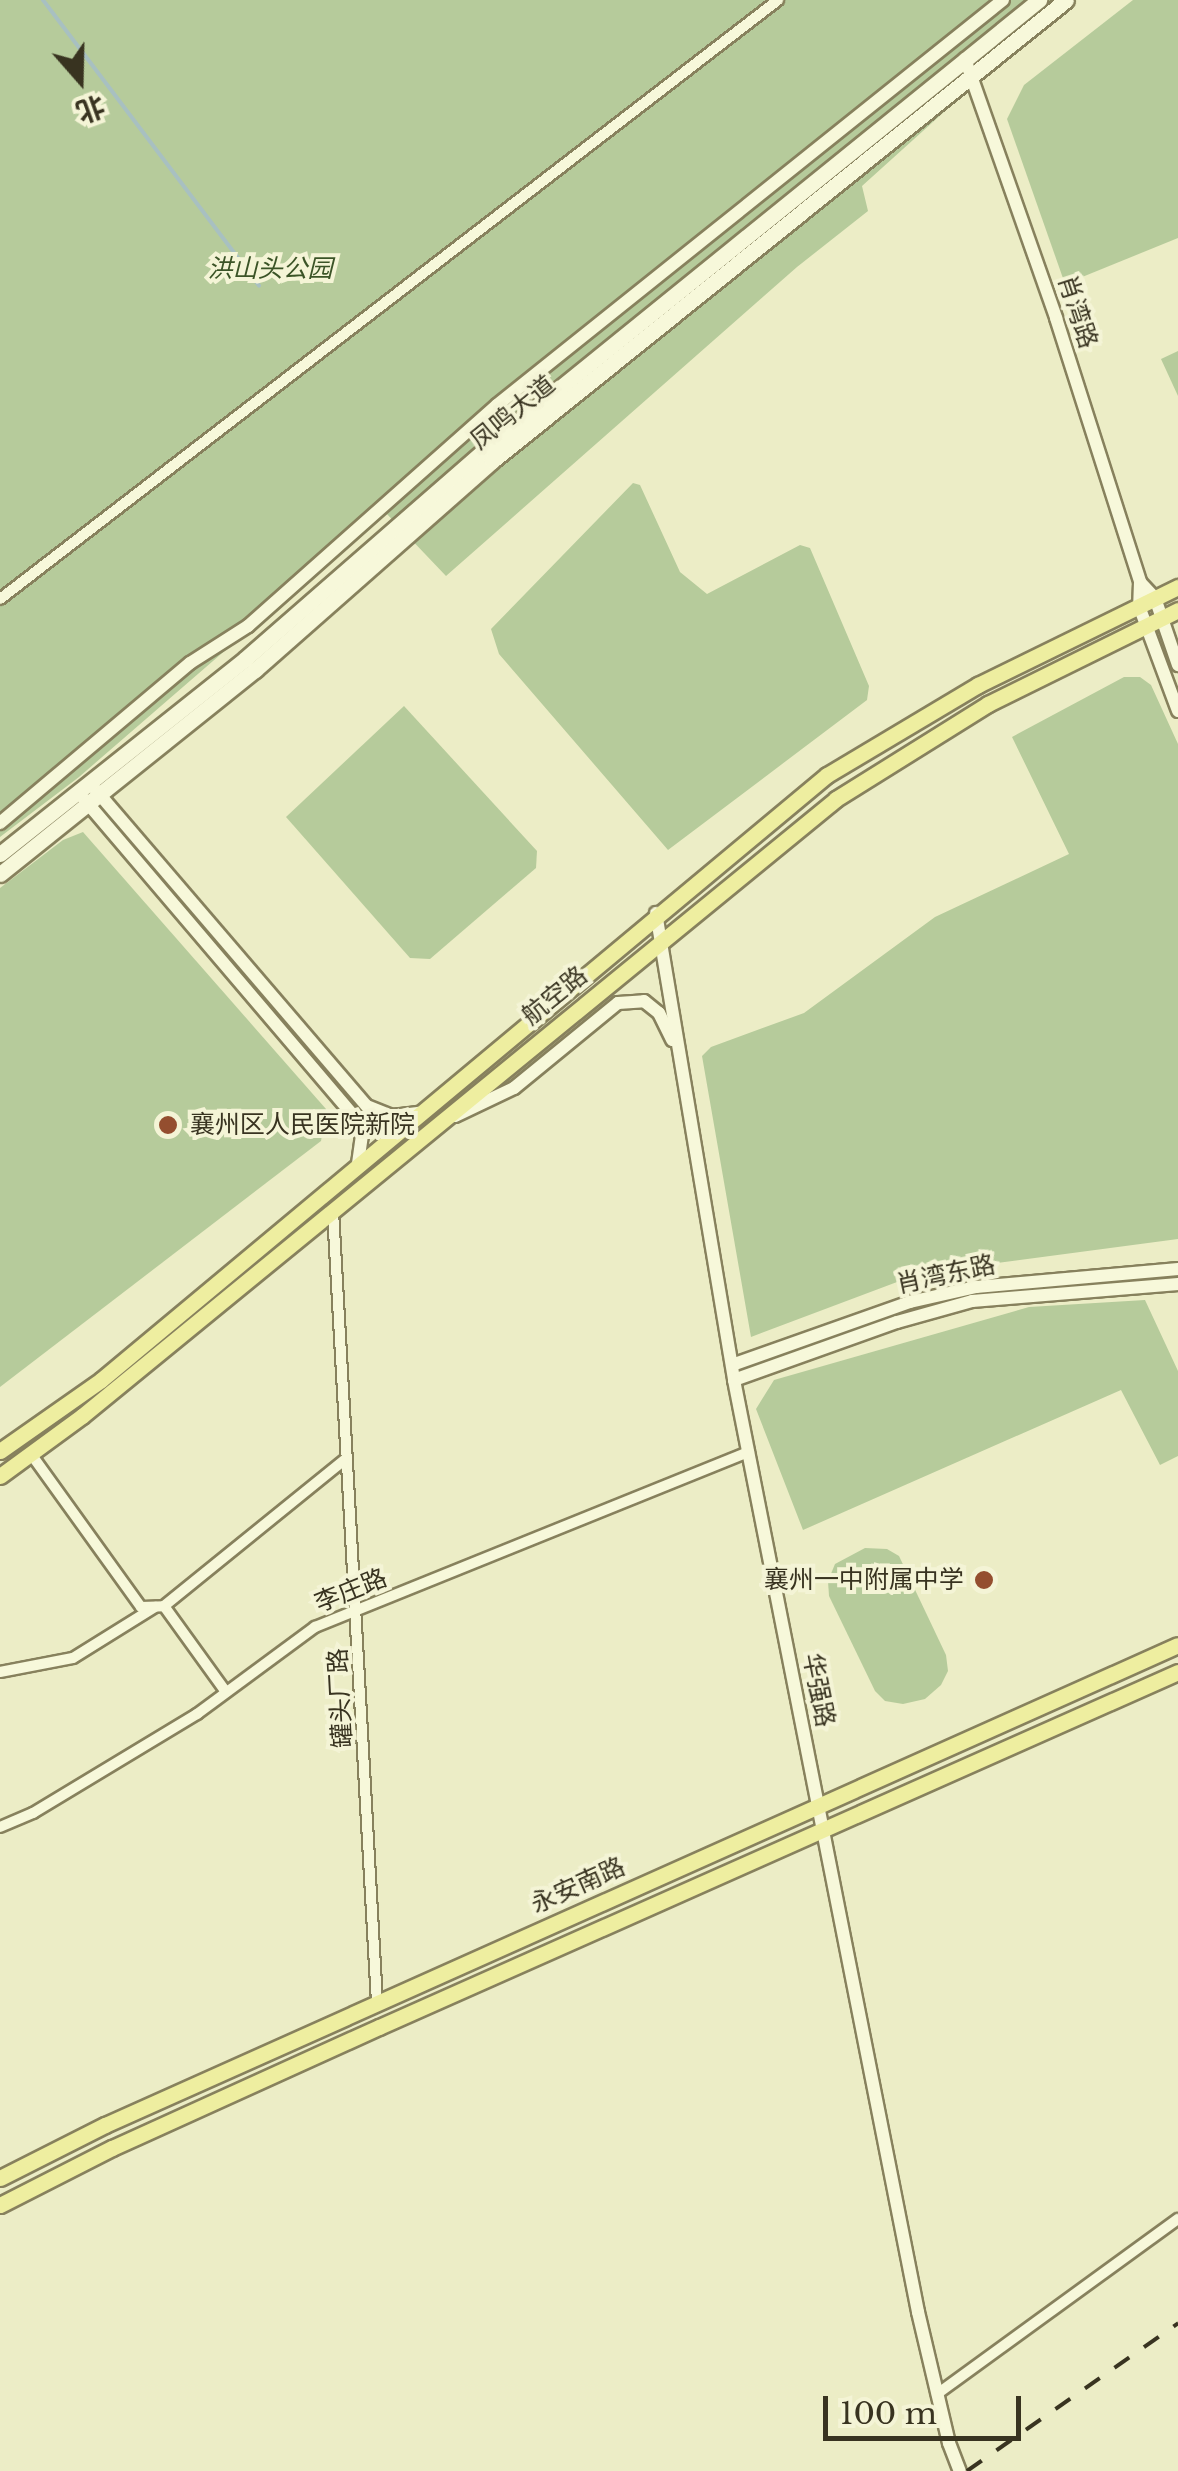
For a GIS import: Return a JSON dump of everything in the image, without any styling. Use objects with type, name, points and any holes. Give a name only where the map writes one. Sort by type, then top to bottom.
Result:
[{"type":"main road","name":"凤鸣大道","points":[[0,874],[246,658],[968,66],[1039,0]]},
{"type":"main road","name":"凤鸣大道","points":[[968,66],[1066,0]]},
{"type":"main road","name":"航空路","points":[[0,1451],[100,1380],[656,914],[856,756],[978,685],[1178,587]]},
{"type":"main road","name":"航空路","points":[[0,1476],[333,1211],[836,799],[988,704],[1178,610]]},
{"type":"main road","name":"凤鸣大道","points":[[0,854],[90,795]]},
{"type":"main road","name":"永安南路","points":[[0,2178],[105,2125],[1178,1644]]},
{"type":"main road","name":"永安南路","points":[[0,2205],[112,2148],[361,2034],[1178,1672]]},
{"type":"street","points":[[0,599],[778,0]]},
{"type":"street","points":[[0,824],[190,664],[248,626],[444,450],[1003,0]]},
{"type":"street","name":"肖湾路","points":[[968,66],[1056,318],[1140,582],[1139,606],[1178,711]]},
{"type":"street","name":"肖湾路","points":[[1140,582],[1155,598],[1178,666]]},
{"type":"street","points":[[90,795],[367,1106],[392,1116],[418,1114]]},
{"type":"street","points":[[90,795],[353,1115],[362,1135],[358,1164]]},
{"type":"street","name":"华强路","points":[[656,914],[658,944],[733,1372],[937,2394],[960,2471]]},
{"type":"street","points":[[439,1124],[514,1088],[618,1003],[644,1001],[659,1013],[680,1055]]},
{"type":"street","name":"罐头厂路","points":[[333,1211],[377,2002]]},
{"type":"street","name":"肖湾东路","points":[[733,1372],[910,1302],[976,1287],[1178,1268]]},
{"type":"street","name":"肖湾东路","points":[[733,1372],[972,1301],[1178,1284]]},
{"type":"street","name":"李庄路","points":[[0,1827],[33,1813],[226,1692],[315,1627],[749,1452]]},
{"type":"street","points":[[32,1454],[141,1608],[160,1606]]},
{"type":"street","points":[[0,1672],[73,1658],[160,1606],[347,1458]]},
{"type":"street","points":[[160,1606],[226,1692]]},
{"type":"street","points":[[937,2394],[1178,2219]]},
{"type":"green space","name":"洪山头公园","points":[[0,0],[1068,0],[862,186],[868,211],[797,267],[446,576],[385,512],[79,777],[0,837]]},
{"type":"green space","points":[[1133,0],[1178,0],[1178,238],[1065,284],[1007,119],[1024,85]]},
{"type":"green space","points":[[1178,351],[1178,396],[1161,359]]},
{"type":"green space","points":[[633,483],[640,485],[680,572],[707,594],[800,545],[810,548],[869,686],[867,700],[668,850],[499,654],[491,629]]},
{"type":"green space","points":[[1124,677],[1140,677],[1151,685],[1178,744],[1178,1239],[921,1273],[751,1337],[702,1056],[711,1047],[804,1013],[935,917],[1069,854],[1012,737]]},
{"type":"green space","points":[[404,706],[537,851],[536,868],[430,959],[410,958],[286,817]]},
{"type":"green space","name":"襄州区人民医院新院","points":[[83,832],[326,1109],[321,1141],[0,1387],[0,888],[63,840]]},
{"type":"green space","points":[[1145,1300],[1178,1371],[1178,1456],[1160,1465],[1121,1390],[803,1530],[756,1409],[774,1380],[1029,1307]]},
{"type":"green space","points":[[865,1548],[887,1549],[899,1556],[946,1655],[948,1671],[941,1685],[925,1699],[903,1704],[885,1701],[875,1691],[829,1596],[828,1581],[835,1564]]},
{"type":"waterway","points":[[43,0],[259,286]]},
{"type":"railway","points":[[967,2471],[1178,2323]]},
{"type":"place","name":"襄州区人民医院新院","points":[[168,1125]]},
{"type":"place","name":"襄州一中附属中学","points":[[984,1580]]}]
